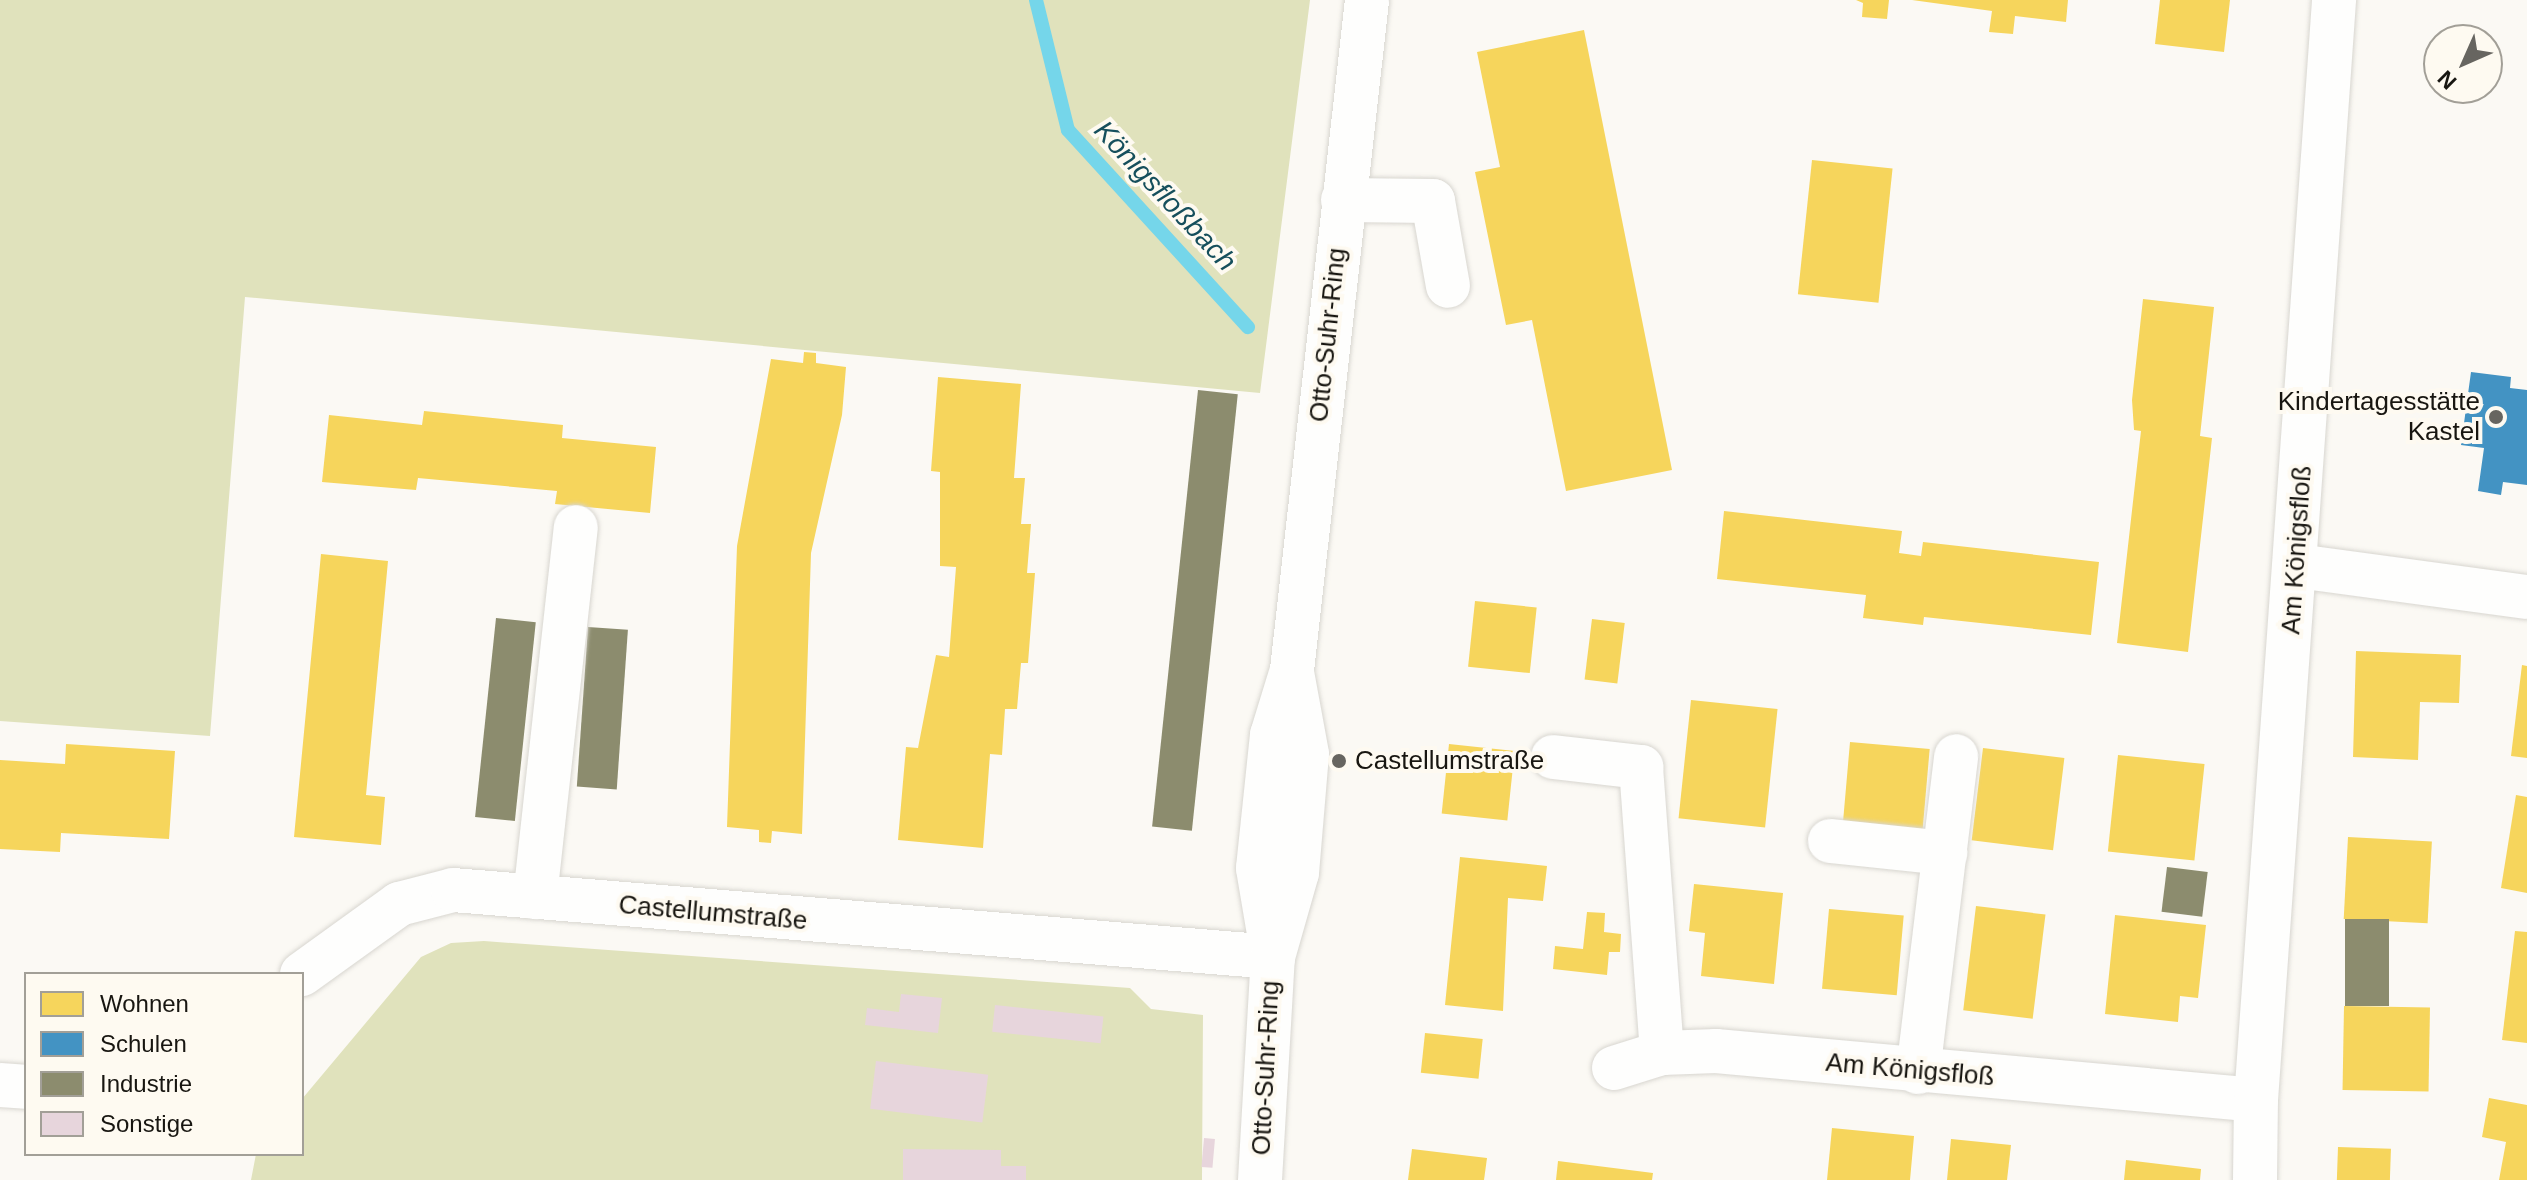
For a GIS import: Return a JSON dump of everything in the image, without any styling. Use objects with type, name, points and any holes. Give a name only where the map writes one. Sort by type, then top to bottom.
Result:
[{"type":"street","name":"Otto-Suhr-Ring","points":[[1260,1180],[1273,957],[1297,873],[1307,754],[1292,670],[1367,0]]},
{"type":"street","name":"Am Königsfloß","points":[[2255,1180],[2256,1100],[2297,566],[2334,0]]},
{"type":"street","points":[[1343,200],[1433,201],[1448,286]]},
{"type":"street","points":[[535,897],[576,527]]},
{"type":"street","points":[[2297,566],[2527,597]]},
{"type":"street","points":[[1918,1072],[1956,756]]},
{"type":"street","points":[[1553,757],[1641,767],[1662,1053]]},
{"type":"street","points":[[1830,841],[1945,853]]},
{"type":"street","name":"Castellumstraße","points":[[304,973],[399,904],[453,890],[1273,957]]},
{"type":"street","name":"Am Königsfloß","points":[[1614,1068],[1662,1053],[1716,1051],[1918,1072],[2256,1100]]},
{"type":"street","points":[[0,1085],[24,1087]]},
{"type":"green space","points":[[0,0],[1310,0],[1260,393],[245,297],[210,736],[0,721]]},
{"type":"green space","points":[[484,941],[1130,988],[1151,1009],[1203,1015],[1202,1180],[251,1180],[256,1156],[304,1156],[304,1097],[421,957],[451,943]]},
{"type":"building: Wohnen","points":[[1856,0],[1889,0],[1887,19],[1862,17],[1863,3]]},
{"type":"building: Wohnen","points":[[1912,0],[2068,0],[2066,22],[2015,16],[2013,34],[1989,32],[1992,11]]},
{"type":"building: Wohnen","points":[[2160,0],[2230,0],[2224,52],[2155,44]]},
{"type":"building: Wohnen","points":[[1584,30],[1672,470],[1566,491],[1532,320],[1506,325],[1475,172],[1500,167],[1477,52]]},
{"type":"building: Wohnen","points":[[1812,160],[1893,168],[1878,303],[1798,294]]},
{"type":"building: Wohnen","points":[[2143,299],[2214,307],[2200,436],[2212,438],[2188,652],[2117,643],[2141,431],[2134,430],[2132,400]]},
{"type":"building: Wohnen","points":[[804,352],[816,353],[816,363],[846,367],[842,415],[811,553],[802,834],[772,831],[771,843],[759,842],[759,830],[727,827],[737,546],[771,359],[803,363]]},
{"type":"building: Wohnen","points":[[938,377],[1021,384],[1014,478],[1025,478],[1021,524],[1031,524],[1027,573],[1035,573],[1028,663],[1021,663],[1017,709],[1005,709],[1002,755],[990,754],[983,848],[898,840],[906,747],[918,748],[936,655],[949,657],[956,567],[940,566],[940,472],[931,471]]},
{"type":"building: Wohnen","points":[[424,411],[563,425],[562,438],[656,447],[650,513],[555,504],[557,491],[418,478],[416,490],[322,482],[329,415],[422,425]]},
{"type":"building: Wohnen","points":[[1724,511],[1902,531],[1899,553],[1921,556],[1923,542],[2099,562],[2091,635],[1924,617],[1923,625],[1863,618],[1866,595],[1717,579]]},
{"type":"building: Wohnen","points":[[321,554],[388,561],[366,795],[385,797],[381,845],[294,837]]},
{"type":"building: Wohnen","points":[[1475,601],[1537,607],[1530,673],[1468,667]]},
{"type":"building: Wohnen","points":[[1592,619],[1625,623],[1617,684],[1585,680]]},
{"type":"building: Wohnen","points":[[2356,651],[2461,655],[2459,703],[2420,702],[2418,760],[2353,757]]},
{"type":"building: Wohnen","points":[[2522,665],[2527,666],[2527,758],[2511,756]]},
{"type":"building: Wohnen","points":[[1691,700],[1778,709],[1765,827],[1679,818]]},
{"type":"building: Wohnen","points":[[1850,742],[1930,749],[1922,836],[1842,829]]},
{"type":"building: Wohnen","points":[[66,744],[175,751],[169,839],[61,833],[60,852],[0,849],[0,760],[65,764]]},
{"type":"building: Wohnen","points":[[1449,744],[1515,751],[1507,821],[1442,814]]},
{"type":"building: Wohnen","points":[[1983,748],[2064,758],[2053,850],[1972,840]]},
{"type":"building: Wohnen","points":[[2118,755],[2205,764],[2194,861],[2108,851]]},
{"type":"building: Wohnen","points":[[2516,795],[2527,797],[2527,893],[2501,888]]},
{"type":"building: Wohnen","points":[[2348,837],[2432,841],[2428,923],[2344,919]]},
{"type":"building: Wohnen","points":[[1460,857],[1547,866],[1543,901],[1508,898],[1503,1011],[1445,1005]]},
{"type":"building: Wohnen","points":[[1694,884],[1783,893],[1774,984],[1701,976],[1705,933],[1689,931]]},
{"type":"building: Wohnen","points":[[1976,906],[2045,915],[2033,1019],[1963,1010]]},
{"type":"building: Wohnen","points":[[1829,909],[1904,916],[1897,995],[1822,989]]},
{"type":"building: Wohnen","points":[[1587,912],[1605,913],[1604,932],[1621,934],[1620,952],[1609,952],[1607,975],[1553,969],[1555,946],[1583,949]]},
{"type":"building: Wohnen","points":[[2115,915],[2206,925],[2198,998],[2180,996],[2178,1022],[2105,1014]]},
{"type":"building: Wohnen","points":[[2515,931],[2527,932],[2527,1043],[2502,1040]]},
{"type":"building: Wohnen","points":[[2344,1006],[2430,1008],[2429,1091],[2343,1090]]},
{"type":"building: Wohnen","points":[[1425,1033],[1483,1039],[1479,1079],[1421,1073]]},
{"type":"building: Wohnen","points":[[2489,1098],[2527,1105],[2527,1180],[2499,1180],[2506,1142],[2482,1137]]},
{"type":"building: Wohnen","points":[[1832,1128],[1914,1136],[1910,1180],[1827,1180]]},
{"type":"building: Wohnen","points":[[1951,1139],[2011,1145],[2007,1180],[1947,1180]]},
{"type":"building: Wohnen","points":[[2338,1147],[2391,1149],[2390,1180],[2337,1180]]},
{"type":"building: Wohnen","points":[[1412,1149],[1487,1158],[1484,1180],[1408,1180]]},
{"type":"building: Wohnen","points":[[2126,1160],[2201,1169],[2200,1180],[2124,1180]]},
{"type":"building: Wohnen","points":[[1558,1161],[1653,1173],[1652,1180],[1556,1180]]},
{"type":"building: Schulen","name":"Kindertagesstätte Kastel","points":[[2471,372],[2511,377],[2510,388],[2527,390],[2527,485],[2503,482],[2501,495],[2478,491],[2484,448],[2461,445]]},
{"type":"building: Industrie","points":[[1198,390],[1238,394],[1192,831],[1152,827]]},
{"type":"building: Industrie","points":[[496,618],[536,622],[515,821],[475,817]]},
{"type":"building: Industrie","points":[[588,627],[628,630],[617,789],[577,787]]},
{"type":"building: Industrie","points":[[2167,867],[2208,872],[2202,917],[2162,912]]},
{"type":"building: Industrie","points":[[2345,919],[2389,919],[2389,1006],[2345,1006]]},
{"type":"building: Sonstige","points":[[901,994],[942,998],[938,1033],[865,1025],[867,1008],[899,1012]]},
{"type":"building: Sonstige","points":[[995,1005],[1103,1016],[1101,1043],[992,1032]]},
{"type":"building: Sonstige","points":[[876,1061],[988,1075],[982,1122],[870,1109]]},
{"type":"building: Sonstige","points":[[1204,1138],[1215,1139],[1212,1168],[1201,1167]]},
{"type":"building: Sonstige","points":[[903,1149],[1001,1150],[1001,1166],[1026,1166],[1026,1180],[903,1180]]},
{"type":"waterway","name":"Königsfloßbach","points":[[1036,0],[1068,130],[1248,327]]},
{"type":"place","name":"Kindertagesstätte Kastel","points":[[2496,417]]},
{"type":"place","name":"Castellumstraße","points":[[1339,761]]}]
